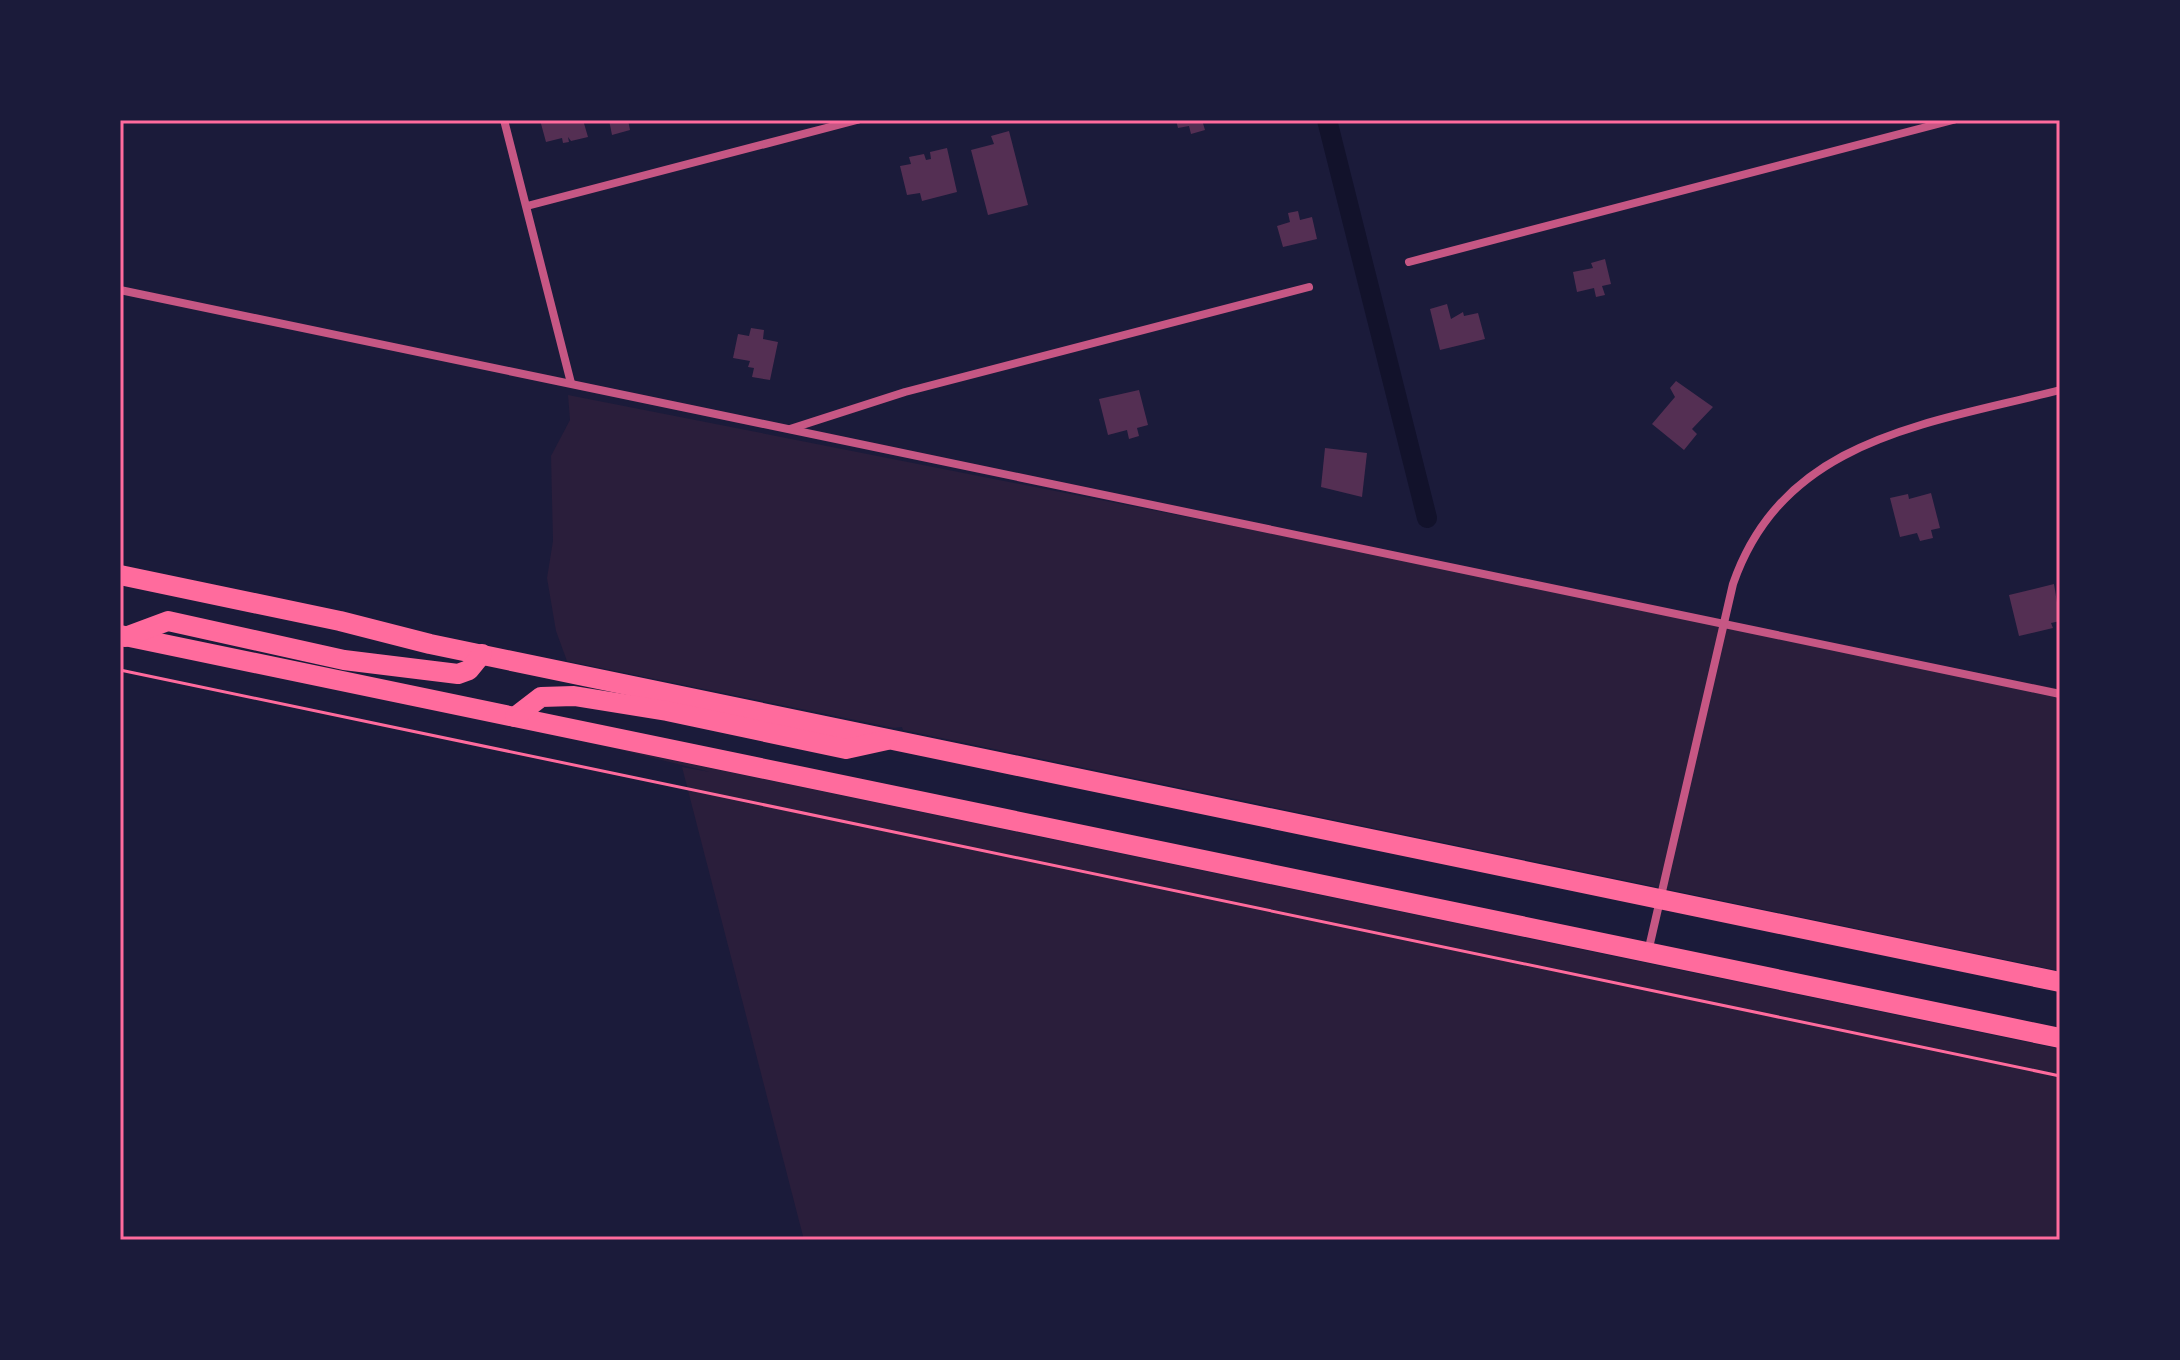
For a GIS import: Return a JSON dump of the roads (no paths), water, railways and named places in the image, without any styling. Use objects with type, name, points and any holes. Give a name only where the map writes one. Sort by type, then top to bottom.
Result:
[{"type":"highway","points":[[120,575],[482,654],[2060,982]]},
{"type":"highway","points":[[123,636],[168,621],[344,660],[458,674],[469,670],[482,654]]},
{"type":"highway","points":[[123,636],[2060,1038]]},
{"type":"highway","points":[[515,717],[541,697],[574,696],[667,711],[846,749],[895,739]]},
{"type":"street","points":[[504,120],[571,383]]},
{"type":"street","points":[[527,206],[857,120]]},
{"type":"street","points":[[1409,262],[1953,120]]},
{"type":"street","points":[[789,429],[905,392],[1309,287]]},
{"type":"street","points":[[120,290],[2060,694]]},
{"type":"street","points":[[1648,953],[1733,584],[1752,539],[1768,515],[1810,474],[1874,440],[2060,390]]},
{"type":"waterway","points":[[1327,120],[1427,518]]}]
